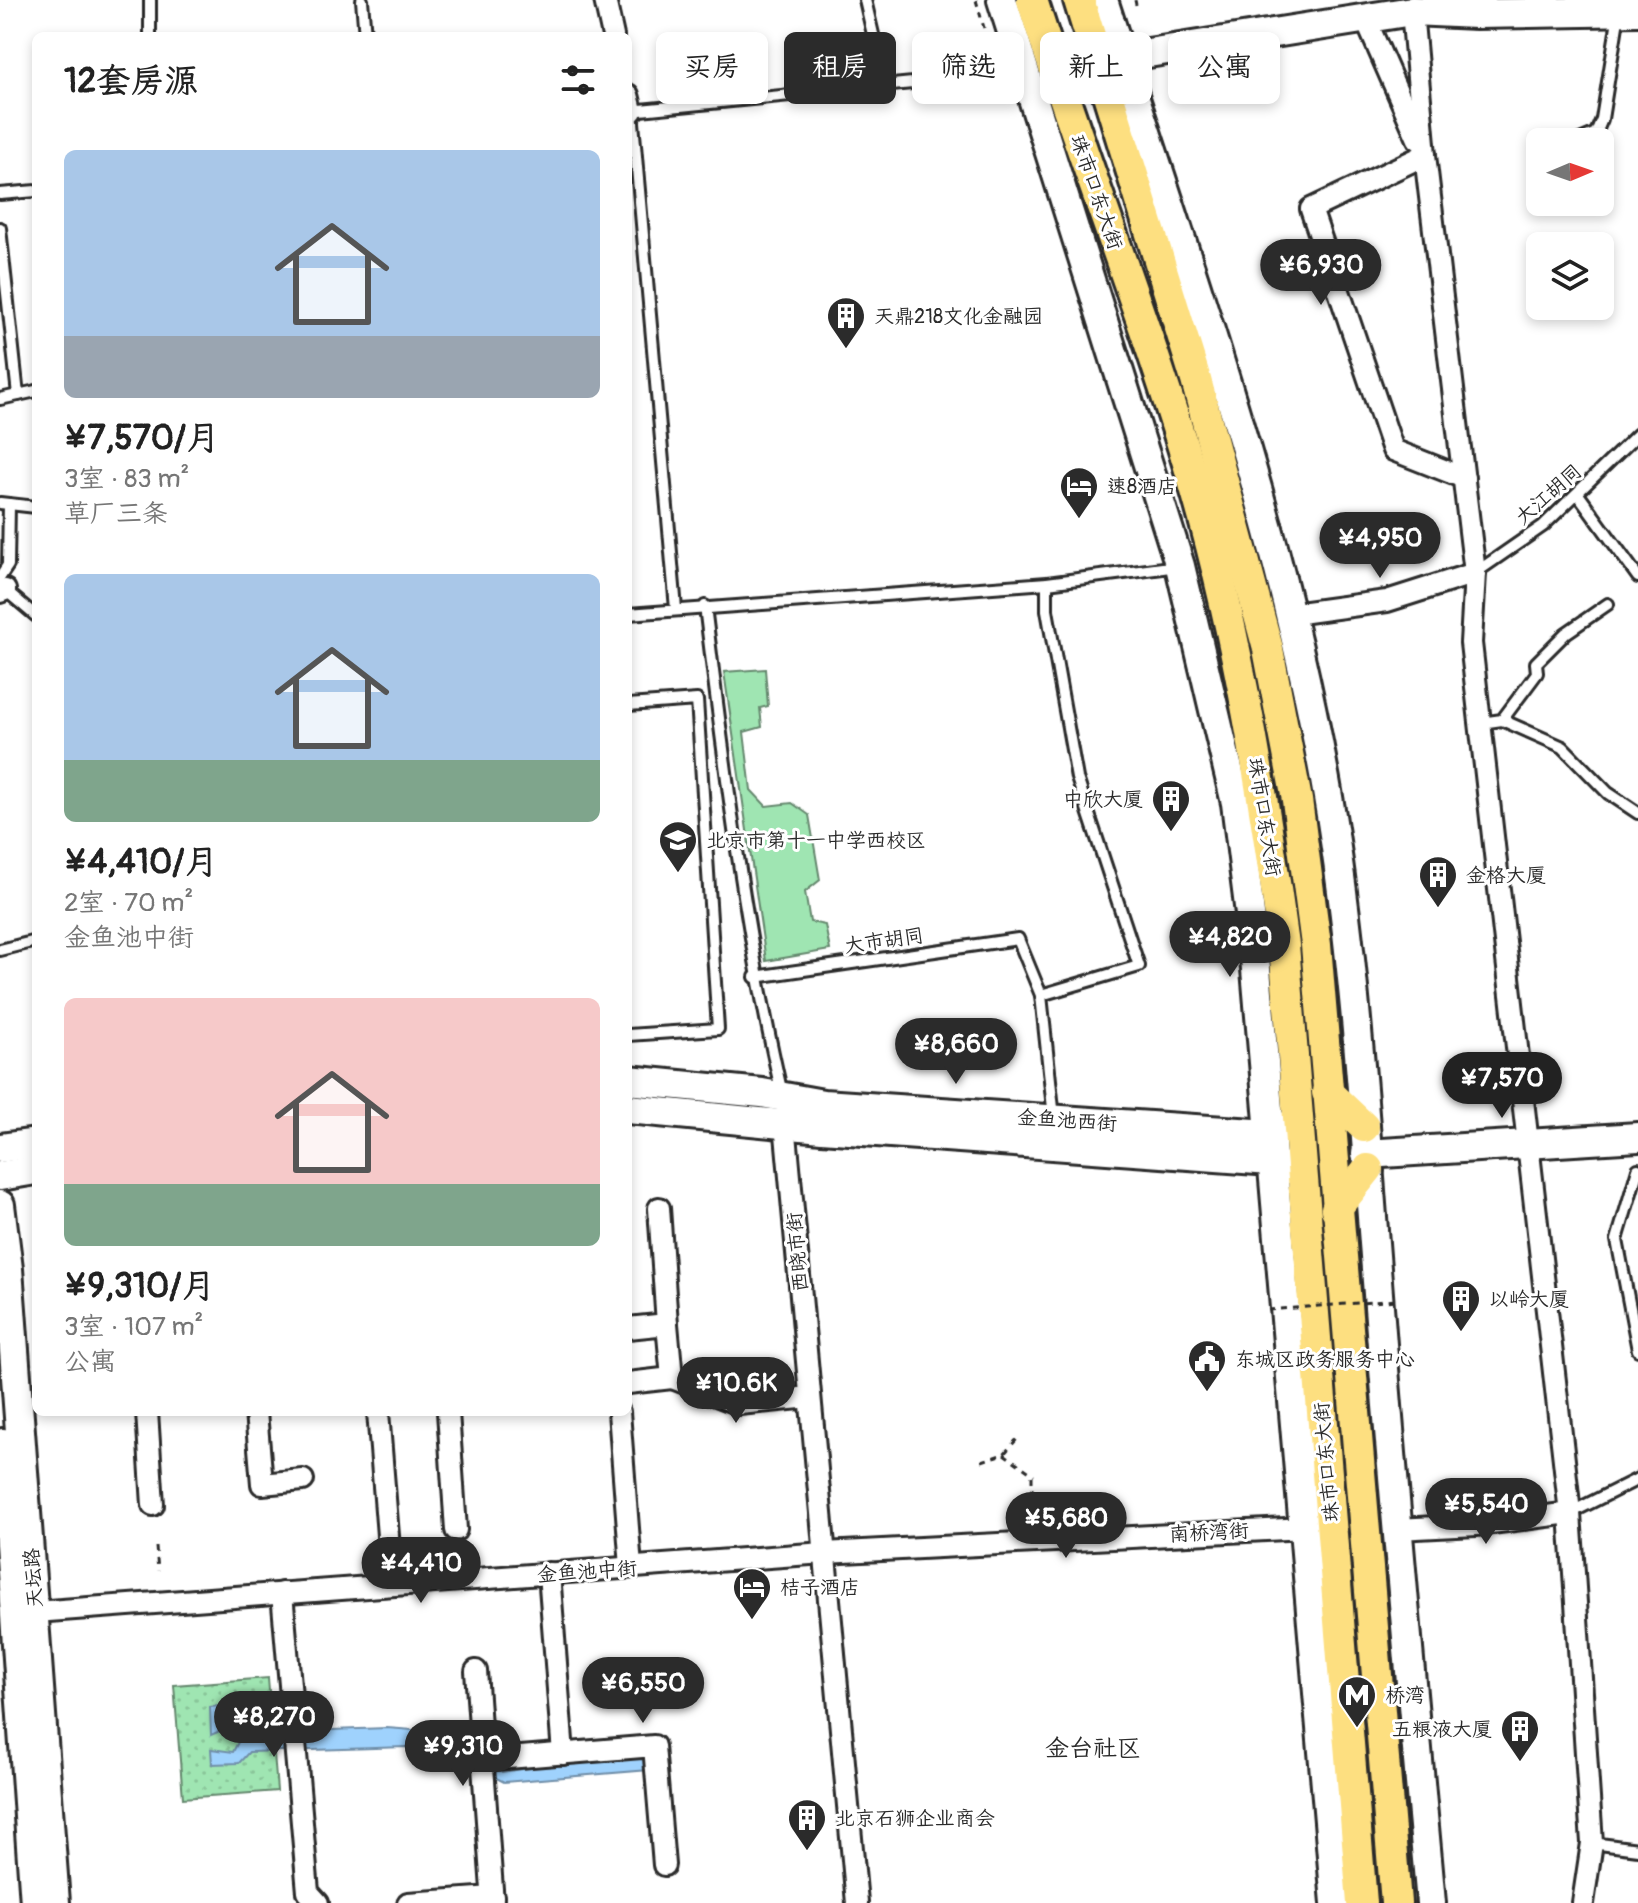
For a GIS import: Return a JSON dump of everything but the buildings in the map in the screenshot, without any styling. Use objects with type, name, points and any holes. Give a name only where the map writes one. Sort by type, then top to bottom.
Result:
[{"type":"main road","name":"珠市口东大街","points":[[1032,0],[1042,32]]},
{"type":"main road","name":"珠市口东大街","points":[[1079,0],[1096,32]]},
{"type":"main road","name":"珠市口东大街","points":[[1067,104],[1164,384],[1198,497],[1235,653],[1263,798],[1284,945],[1362,1903]]},
{"type":"main road","name":"珠市口东大街","points":[[1118,104],[1125,145],[1196,380],[1268,649],[1299,814],[1316,945],[1396,1903]]},
{"type":"main road","points":[[1084,154],[1125,145]]},
{"type":"main road","points":[[1327,1092],[1366,1150],[1336,1209]]},
{"type":"street","points":[[605,0],[612,32]]},
{"type":"street","name":"珠市口东大街","points":[[1002,0],[1012,32]]},
{"type":"street","name":"珠市口东大街","points":[[1103,0],[1107,32]]},
{"type":"street","points":[[1152,51],[1447,6],[1629,11]]},
{"type":"street","points":[[1412,11],[1425,155],[1475,573],[1471,643],[1570,1513],[1592,1843],[1583,1903]]},
{"type":"street","points":[[1365,18],[1425,155]]},
{"type":"street","name":"珠市口东大街","points":[[1024,72],[1180,566],[1236,803],[1254,946],[1336,1903]]},
{"type":"street","name":"珠市口东大街","points":[[1126,104],[1255,484],[1292,614],[1329,799],[1366,1150],[1431,1903]]},
{"type":"street","points":[[1425,155],[1311,209],[1393,450],[1464,478]]},
{"type":"street","points":[[1292,614],[1387,601],[1475,573]]},
{"type":"street","name":"金鱼池西街","points":[[632,1081],[784,1110]]},
{"type":"street","points":[[1297,1100],[1291,1118],[1270,1147],[1304,1188]]},
{"type":"street","name":"金鱼池西街","points":[[632,1109],[784,1110],[1270,1147]]},
{"type":"street","name":"西晓市街","points":[[784,1110],[857,1903]]},
{"type":"street","points":[[1366,1150],[1638,1137]]},
{"type":"street","points":[[0,1148],[32,1144]]},
{"type":"street","points":[[0,1176],[32,1171]]},
{"type":"street","name":"天坛路","points":[[0,1205],[8,1269],[35,1903]]},
{"type":"street","points":[[659,1208],[672,1378]]},
{"type":"street","points":[[632,1328],[667,1324]]},
{"type":"street","points":[[632,1383],[672,1378],[739,1404],[810,1397]]},
{"type":"street","name":"天坛路","points":[[0,1402],[55,1903]]},
{"type":"street","points":[[147,1416],[153,1505]]},
{"type":"street","points":[[256,1416],[262,1484],[303,1480]]},
{"type":"street","points":[[378,1416],[392,1585]]},
{"type":"street","points":[[448,1416],[456,1530]]},
{"type":"street","points":[[619,1416],[631,1567]]},
{"type":"street","points":[[1397,1529],[1476,1525],[1570,1513]]},
{"type":"street","name":"南桥湾街","points":[[824,1553],[1306,1528]]},
{"type":"street","name":"金鱼池中街","points":[[25,1612],[824,1553]]},
{"type":"street","points":[[549,1573],[563,1754]]},
{"type":"street","points":[[282,1593],[308,1892],[318,1903]]},
{"type":"street","points":[[408,1903],[493,1900],[476,1671]]},
{"type":"street","points":[[483,1760],[654,1746],[664,1865]]},
{"type":"lane","points":[[150,0],[150,32]]},
{"type":"lane","points":[[362,0],[365,32]]},
{"type":"lane","points":[[865,0],[872,32]]},
{"type":"lane","points":[[1598,128],[1629,11]]},
{"type":"lane","points":[[1024,72],[1040,70]]},
{"type":"lane","points":[[632,106],[784,94]]},
{"type":"lane","points":[[632,138],[676,609]]},
{"type":"lane","points":[[0,194],[32,191]]},
{"type":"lane","points":[[0,228],[18,395]]},
{"type":"lane","points":[[0,399],[32,392]]},
{"type":"lane","name":"大江胡同","points":[[1475,573],[1543,526],[1638,434]]},
{"type":"lane","points":[[1578,494],[1638,577]]},
{"type":"lane","points":[[32,507],[4,504],[8,565],[1,586],[32,613]]},
{"type":"lane","points":[[632,614],[1047,583],[1180,566]]},
{"type":"lane","points":[[1047,583],[1047,610],[1077,778],[1139,966],[1041,995],[1053,1132]]},
{"type":"lane","points":[[1502,720],[1537,673],[1536,663],[1566,633],[1608,604]]},
{"type":"lane","name":"西晓市街","points":[[705,606],[730,810],[755,977],[784,1110]]},
{"type":"lane","points":[[632,705],[697,700],[718,1029],[632,1035]]},
{"type":"lane","points":[[1481,723],[1502,720],[1563,747],[1608,793],[1638,813]]},
{"type":"lane","name":"大市胡同","points":[[755,977],[1018,939],[1041,995]]},
{"type":"lane","points":[[0,950],[32,942]]},
{"type":"lane","points":[[1638,1169],[1617,1240],[1638,1350]]},
{"type":"lane","points":[[1570,1513],[1638,1479]]},
{"type":"lane","points":[[1592,1843],[1638,1849]]},
{"type":"path","points":[[976,0],[984,28]]},
{"type":"path","points":[[1268,1310],[1398,1300]]},
{"type":"path","points":[[982,1461],[1004,1454],[1017,1439]]},
{"type":"path","points":[[1004,1454],[1033,1476],[1033,1540]]},
{"type":"path","points":[[156,1547],[158,1571]]},
{"type":"green space","points":[[765,669],[768,706],[760,708],[762,727],[744,732],[751,790],[766,806],[792,803],[809,815],[820,880],[805,892],[810,922],[825,925],[830,950],[766,961],[724,672]]},
{"type":"green space","points":[[268,1678],[277,1791],[183,1798],[174,1685]]},
{"type":"water","points":[[240,1704],[238,1718],[246,1733],[387,1728],[465,1734],[502,1772],[648,1751],[649,1770],[504,1782],[462,1760],[406,1747],[249,1752],[239,1763],[212,1764],[211,1749],[233,1752],[239,1740],[231,1726],[211,1735],[210,1707]]},
{"type":"place","name":"天鼎218文化金融园","points":[[846,350]]},
{"type":"place","name":"速8酒店","points":[[1079,520]]},
{"type":"place","name":"中欣大厦","points":[[1171,833]]},
{"type":"place","name":"北京市第十一中学西校区","points":[[678,874]]},
{"type":"place","name":"金格大厦","points":[[1438,909]]},
{"type":"place","name":"以岭大厦","points":[[1461,1333]]},
{"type":"place","name":"东城区政务服务中心","points":[[1207,1393]]},
{"type":"place","name":"桔子酒店","points":[[752,1621]]},
{"type":"place","name":"桥湾","points":[[1357,1729]]},
{"type":"place","name":"五粮液大厦","points":[[1520,1763]]},
{"type":"place","name":"北京石狮企业商会","points":[[807,1852]]},
{"type":"district","name":"金台社区","points":[[1093,1748]]}]
